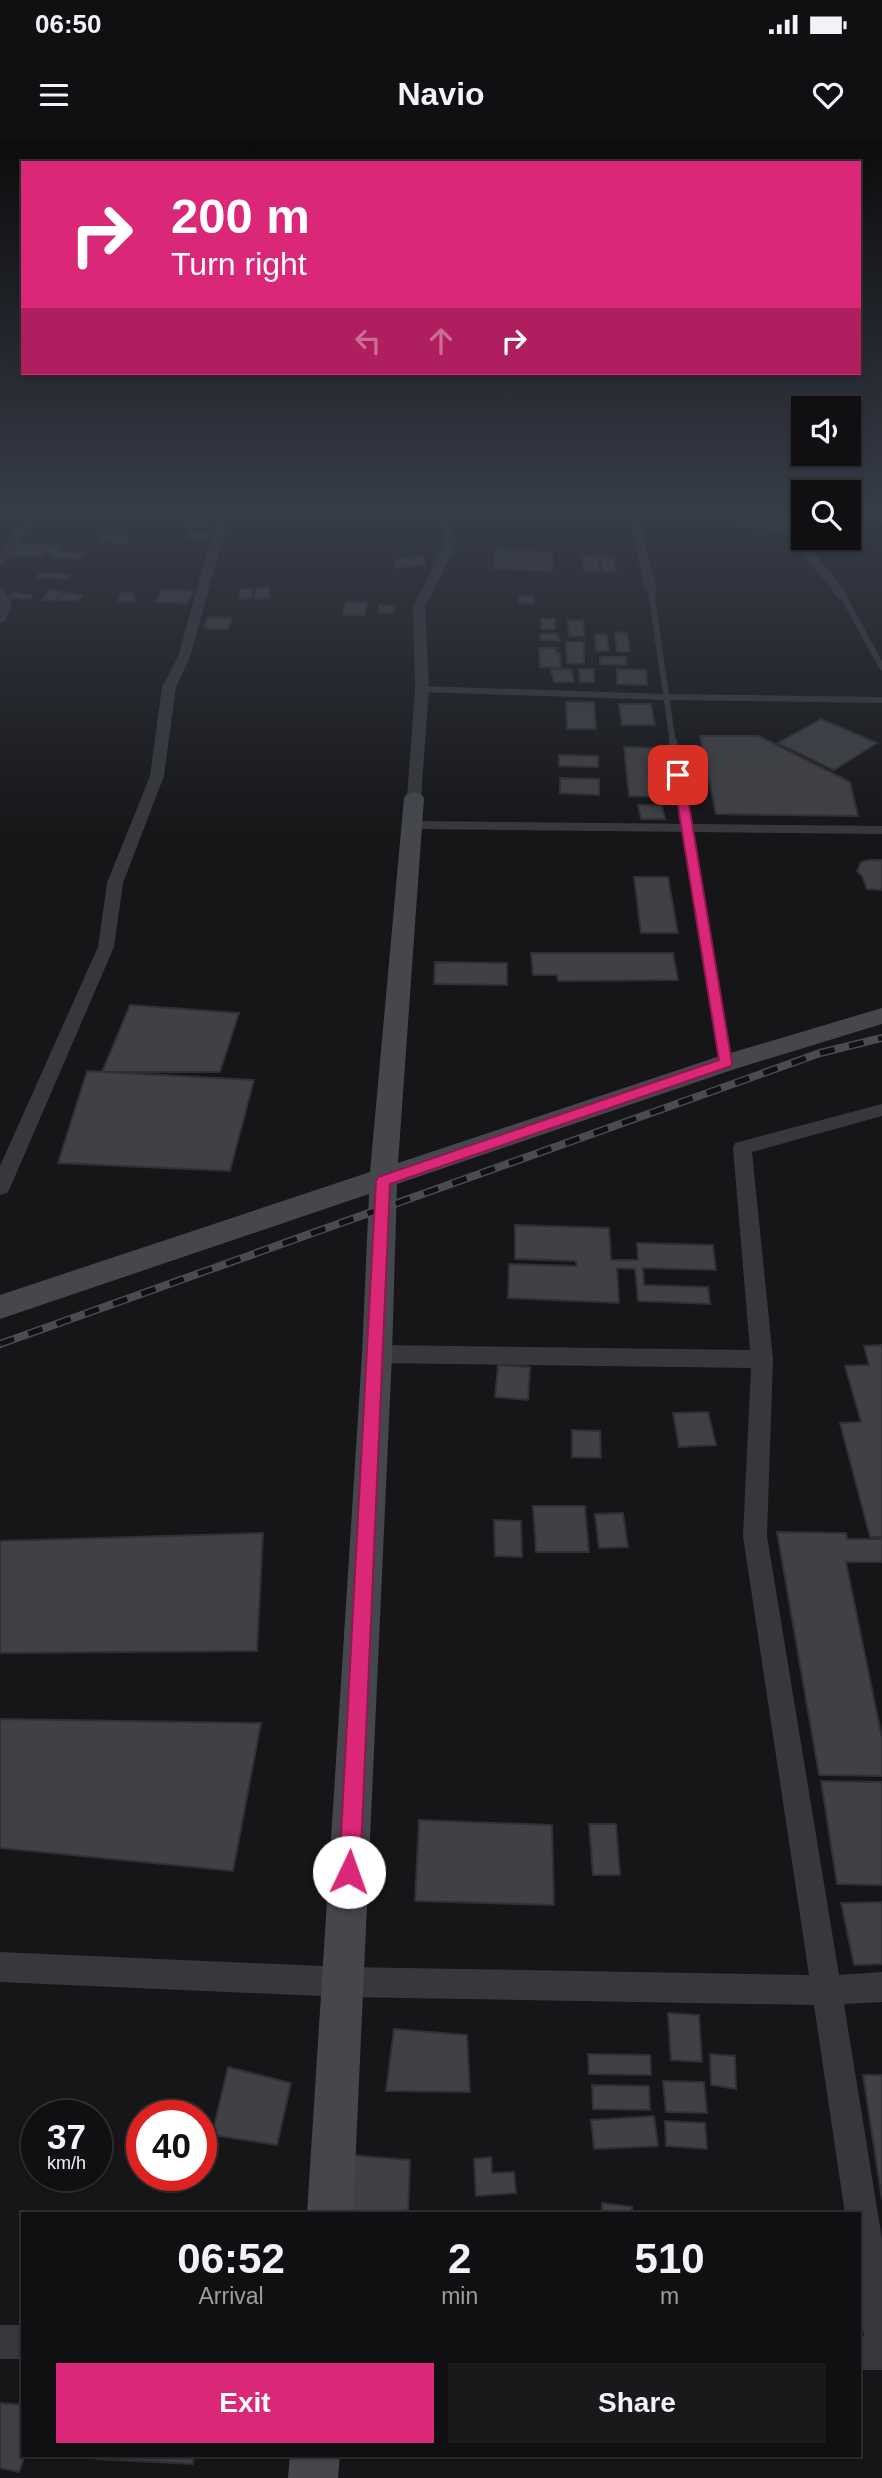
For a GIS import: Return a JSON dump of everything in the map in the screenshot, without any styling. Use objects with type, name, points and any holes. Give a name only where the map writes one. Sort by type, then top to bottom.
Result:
[{"type":"street","points":[[0,1188],[106,947],[115,883],[157,776],[169,687],[184,657],[194,621]]},
{"type":"street","points":[[330,2212],[377,1354],[383,1181],[422,689],[420,621]]},
{"type":"street","points":[[0,1307],[383,1181],[726,1063],[882,1016]]},
{"type":"street","points":[[882,1110],[742,1148],[762,1359],[755,1536],[882,2343]]},
{"type":"street","points":[[377,1354],[762,1359]]},
{"type":"street","points":[[0,1967],[344,1982],[827,1990],[882,1987]]},
{"type":"street","points":[[0,2342],[21,2342]]},
{"type":"street","points":[[861,2353],[882,2353]]},
{"type":"street","points":[[313,2478],[315,2457]]},
{"type":"lane","points":[[655,621],[686,828],[726,1063]]},
{"type":"lane","points":[[857,621],[882,667]]},
{"type":"lane","points":[[422,689],[666,697],[882,700]]},
{"type":"lane","points":[[413,811],[686,828],[882,830]]},
{"type":"building","points":[[206,621],[231,621],[228,629],[207,629],[208,626],[204,626]]},
{"type":"building","points":[[541,621],[555,621],[555,629],[541,629]]},
{"type":"building","points":[[568,621],[583,621],[584,636],[569,636]]},
{"type":"building","points":[[615,632],[627,633],[630,652],[617,651]]},
{"type":"building","points":[[540,634],[558,634],[559,641],[541,640]]},
{"type":"building","points":[[595,634],[607,635],[609,651],[596,651]]},
{"type":"building","points":[[566,642],[584,642],[584,664],[567,663]]},
{"type":"building","points":[[539,648],[556,648],[556,653],[560,653],[561,668],[540,667]]},
{"type":"building","points":[[600,657],[626,657],[626,665],[600,664]]},
{"type":"building","points":[[571,669],[574,682],[554,682],[551,670]]},
{"type":"building","points":[[579,669],[594,669],[594,682],[580,682]]},
{"type":"building","points":[[617,669],[646,670],[647,685],[617,684]]},
{"type":"building","points":[[566,702],[594,702],[596,729],[567,729]]},
{"type":"building","points":[[619,704],[651,704],[655,725],[622,725]]},
{"type":"building","points":[[821,719],[877,743],[834,770],[778,743]]},
{"type":"building","points":[[700,736],[759,736],[850,782],[858,816],[716,814]]},
{"type":"building","points":[[624,747],[657,748],[662,797],[629,796]]},
{"type":"building","points":[[559,755],[598,756],[598,767],[559,766]]},
{"type":"building","points":[[560,778],[599,779],[599,795],[560,793]]},
{"type":"building","points":[[638,805],[662,805],[665,819],[641,819]]},
{"type":"building","points":[[882,860],[882,890],[867,889],[857,871],[861,862]]},
{"type":"building","points":[[634,877],[668,877],[678,933],[641,933]]},
{"type":"building","points":[[531,953],[673,953],[678,980],[558,981],[557,975],[533,975]]},
{"type":"building","points":[[435,962],[507,963],[507,985],[434,984]]},
{"type":"building","points":[[130,1005],[239,1013],[220,1072],[102,1072]]},
{"type":"building","points":[[87,1071],[254,1080],[230,1171],[58,1163]]},
{"type":"building","points":[[515,1225],[609,1228],[611,1260],[638,1260],[637,1243],[713,1245],[716,1270],[643,1268],[644,1285],[708,1287],[710,1304],[638,1301],[635,1269],[617,1268],[619,1303],[508,1298],[509,1264],[576,1266],[576,1261],[515,1259]]},
{"type":"building","points":[[882,1345],[882,1537],[870,1537],[840,1423],[861,1422],[845,1366],[869,1365],[864,1346]]},
{"type":"building","points":[[498,1365],[530,1367],[528,1400],[495,1397]]},
{"type":"building","points":[[708,1412],[716,1445],[679,1447],[673,1413]]},
{"type":"building","points":[[572,1430],[600,1431],[601,1458],[572,1457]]},
{"type":"building","points":[[533,1506],[585,1506],[589,1552],[536,1552]]},
{"type":"building","points":[[623,1513],[628,1547],[599,1548],[595,1514]]},
{"type":"building","points":[[494,1520],[521,1521],[522,1557],[495,1556]]},
{"type":"building","points":[[777,1532],[846,1533],[847,1539],[882,1539],[882,1562],[846,1562],[882,1738],[882,1776],[819,1775]]},
{"type":"building","points":[[263,1533],[257,1651],[0,1653],[0,1541]]},
{"type":"building","points":[[0,1719],[261,1723],[233,1871],[0,1848]]},
{"type":"building","points":[[821,1781],[882,1782],[882,1885],[837,1884]]},
{"type":"building","points":[[419,1820],[552,1825],[554,1905],[415,1901]]},
{"type":"building","points":[[589,1824],[616,1824],[620,1875],[593,1875]]},
{"type":"building","points":[[882,1902],[882,1964],[854,1965],[841,1903]]},
{"type":"building","points":[[668,2013],[699,2015],[702,2062],[671,2060]]},
{"type":"building","points":[[394,2029],[467,2035],[470,2092],[386,2091]]},
{"type":"building","points":[[588,2054],[650,2055],[651,2075],[589,2074]]},
{"type":"building","points":[[710,2054],[735,2056],[736,2089],[711,2085]]},
{"type":"building","points":[[228,2067],[291,2083],[277,2145],[217,2136],[217,2114]]},
{"type":"building","points":[[863,2075],[882,2075],[882,2200]]},
{"type":"building","points":[[663,2081],[704,2082],[707,2113],[666,2112]]},
{"type":"building","points":[[592,2085],[649,2086],[650,2110],[593,2109]]},
{"type":"building","points":[[654,2116],[658,2146],[594,2149],[591,2120]]},
{"type":"building","points":[[665,2121],[705,2123],[707,2149],[666,2146]]},
{"type":"building","points":[[350,2155],[410,2160],[408,2212],[346,2212]]},
{"type":"building","points":[[491,2157],[492,2173],[514,2172],[516,2193],[476,2196],[474,2159]]},
{"type":"building","points":[[602,2203],[632,2207],[632,2212],[602,2212]]},
{"type":"building","points":[[0,2403],[21,2405],[21,2457],[24,2457],[19,2472],[0,2468]]},
{"type":"building","points":[[96,2457],[194,2457],[193,2464]]},
{"type":"railway","points":[[0,1344],[820,1053],[882,1038]]},
{"type":"route","points":[[349,1872],[377,1354],[383,1181],[726,1063],[678,775]]}]
